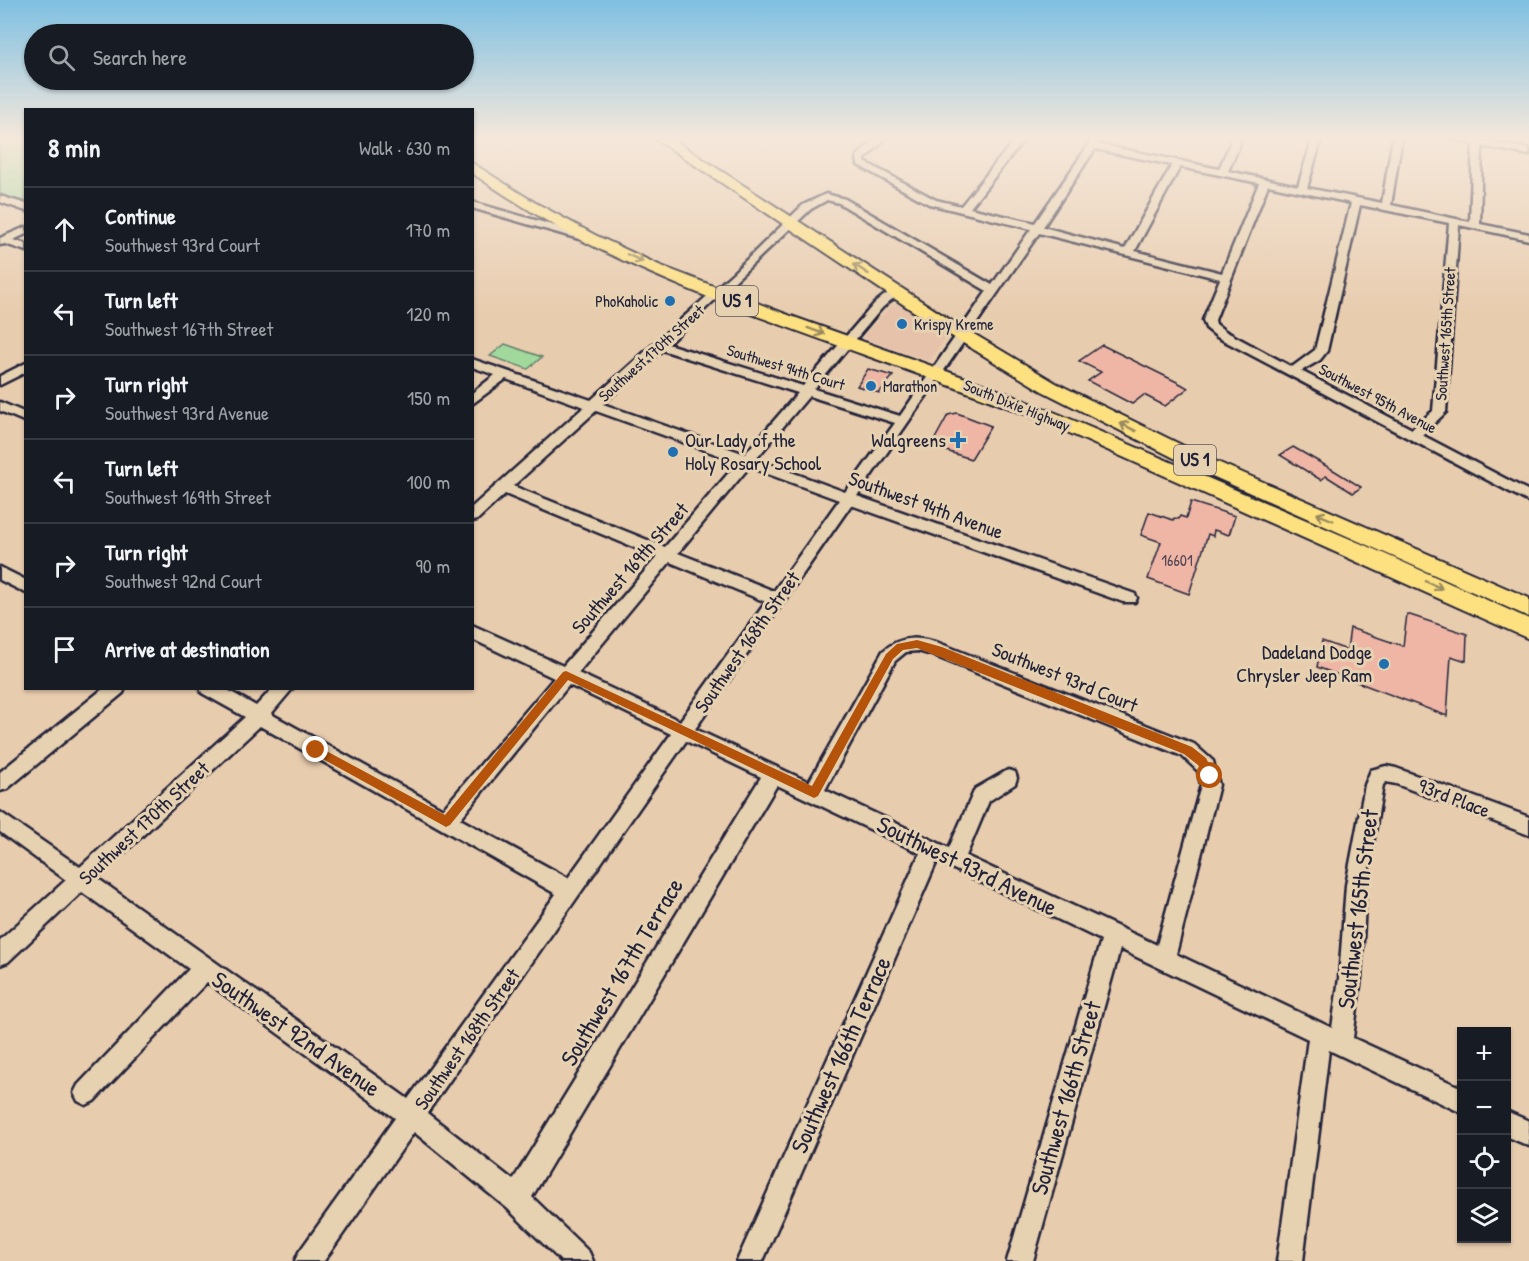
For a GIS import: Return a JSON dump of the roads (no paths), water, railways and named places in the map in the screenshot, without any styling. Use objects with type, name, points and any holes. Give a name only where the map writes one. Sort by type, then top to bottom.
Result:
[{"type":"highway","name":"South Dixie Highway","points":[[518,196],[545,213],[603,243],[716,293],[1151,450],[1361,533],[1529,608]]},
{"type":"highway","name":"South Dixie Highway","points":[[748,196],[962,335],[1151,450],[1322,536],[1529,630]]},
{"type":"highway","points":[[1322,536],[1347,537],[1361,533]]},
{"type":"highway","points":[[1401,570],[1407,565],[1420,563],[1436,565]]},
{"type":"street","points":[[919,196],[1035,227],[1048,233],[1227,277],[1259,196]]},
{"type":"street","points":[[964,209],[975,196]]},
{"type":"street","name":"Southwest 168th Street","points":[[308,1261],[572,891],[936,373],[1057,196]]},
{"type":"street","points":[[1129,252],[1160,196]]},
{"type":"street","points":[[1333,196],[1529,237]]},
{"type":"street","points":[[1386,207],[1388,196]]},
{"type":"street","points":[[1475,196],[1475,225]]},
{"type":"street","name":"Southwest 170th Street","points":[[474,514],[807,207],[824,198],[832,197],[842,201],[993,290]]},
{"type":"street","points":[[0,199],[24,207]]},
{"type":"street","points":[[1293,372],[1321,351],[1356,201]]},
{"type":"street","points":[[474,206],[603,243]]},
{"type":"street","points":[[520,219],[538,219],[545,213]]},
{"type":"street","name":"Southwest 165th Street","points":[[1414,435],[1439,412],[1454,221]]},
{"type":"street","points":[[2,241],[24,231]]},
{"type":"street","points":[[2,241],[24,247]]},
{"type":"street","name":"Southwest 95th Avenue","points":[[1227,277],[1209,320],[1212,327],[1529,497]]},
{"type":"street","name":"Southwest 169th Street","points":[[446,821],[806,391],[883,302],[898,293]]},
{"type":"street","name":"Southwest 94th Court","points":[[659,345],[902,421]]},
{"type":"street","name":"Southwest 94th Avenue","points":[[474,364],[1129,598]]},
{"type":"street","points":[[0,381],[24,368]]},
{"type":"street","points":[[474,398],[505,374]]},
{"type":"street","points":[[0,406],[24,417]]},
{"type":"street","points":[[504,488],[777,599]]},
{"type":"street","points":[[0,573],[24,586]]},
{"type":"street","name":"Southwest 93rd Avenue","points":[[474,632],[1457,1099]]},
{"type":"street","name":"Southwest 93rd Court","points":[[814,792],[889,656],[900,646],[917,644],[938,650],[1188,750],[1206,767],[1210,785],[1164,960]]},
{"type":"street","points":[[0,783],[115,690]]},
{"type":"street","points":[[211,690],[572,891]]},
{"type":"street","name":"Southwest 170th Street","points":[[0,954],[242,732],[283,690]]},
{"type":"street","name":"Southwest 167th Terrace","points":[[516,1199],[774,774]]},
{"type":"street","name":"93rd Place","points":[[1378,776],[1386,774],[1396,776],[1529,826]]},
{"type":"street","name":"Southwest 165th Street","points":[[1290,1261],[1331,1038],[1350,978],[1356,885],[1374,785],[1378,776]]},
{"type":"street","points":[[954,860],[982,795],[1008,778]]},
{"type":"street","name":"Southwest 92nd Avenue","points":[[0,821],[437,1134],[516,1199],[580,1261]]},
{"type":"street","name":"Southwest 166th Terrace","points":[[750,1261],[932,849]]},
{"type":"street","name":"Southwest 166th Street","points":[[1020,1261],[1113,935]]},
{"type":"street","points":[[86,1093],[204,969]]},
{"type":"street","points":[[1511,1125],[1529,1134]]},
{"type":"place","name":"PhoKaholic","points":[[670,301]]},
{"type":"place","name":"Krispy Kreme","points":[[902,324]]},
{"type":"place","name":"Marathon","points":[[871,386]]},
{"type":"place","name":"Walgreens","points":[[958,440]]},
{"type":"place","name":"Our Lady of the Holy Rosary School","points":[[673,452]]},
{"type":"place","name":"Dadeland Dodge Chrysler Jeep Ram","points":[[1384,664]]}]
